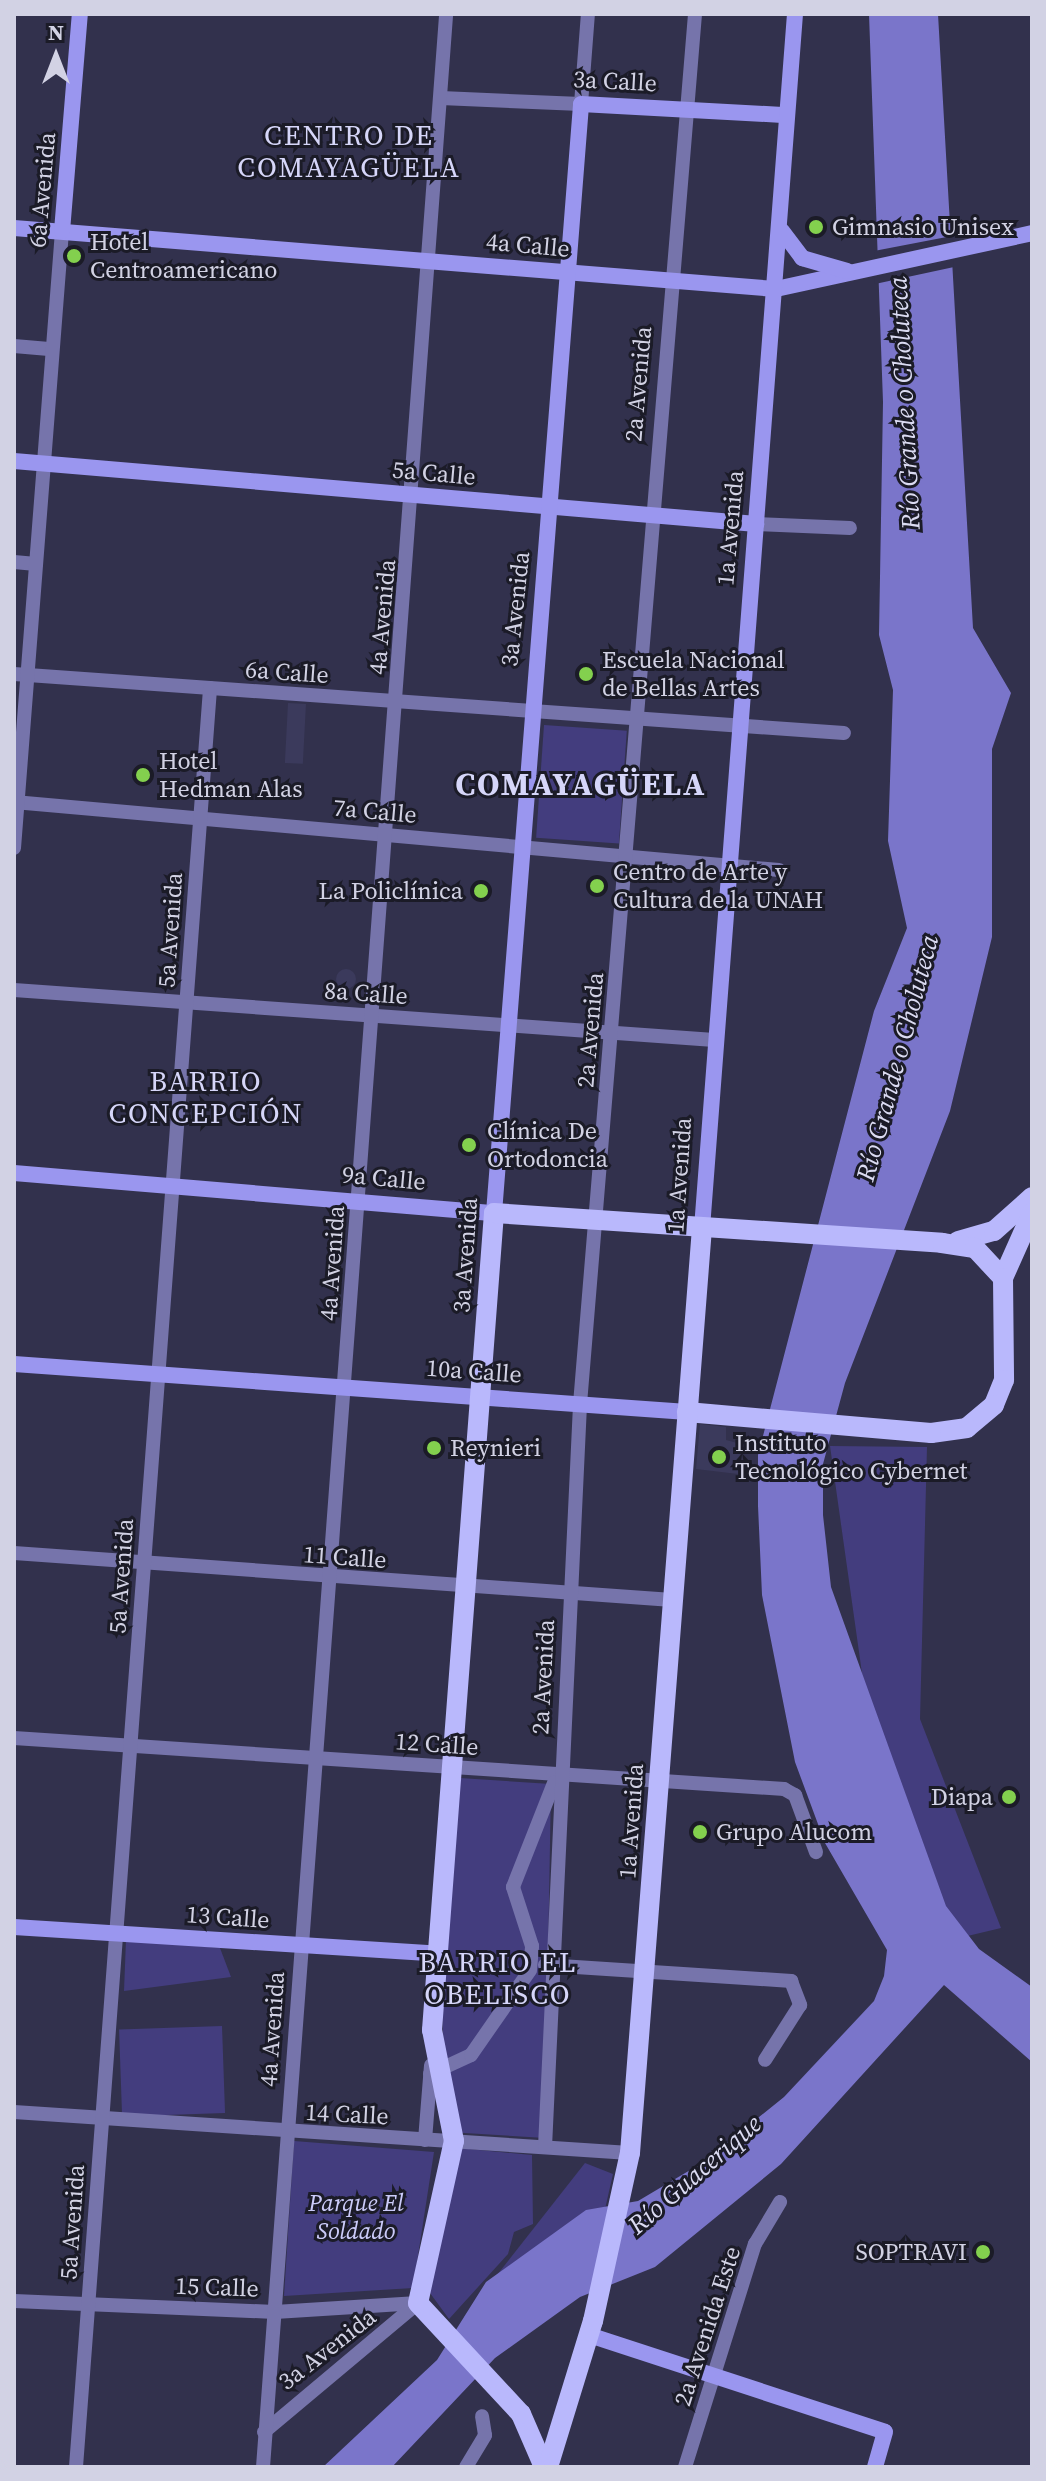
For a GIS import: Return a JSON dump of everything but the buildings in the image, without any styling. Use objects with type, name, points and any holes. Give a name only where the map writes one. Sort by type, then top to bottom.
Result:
[{"type":"main road","points":[[936,1243],[994,1231],[1032,1197]]},
{"type":"main road","name":"9a Calle","points":[[494,1213],[936,1243]]},
{"type":"main road","name":"3a Avenida","points":[[424,2311],[454,2141],[436,2074],[433,2045],[494,1213]]},
{"type":"main road","points":[[936,1243],[975,1248],[1003,1278],[1032,1213]]},
{"type":"main road","name":"1a Avenida","points":[[546,2467],[588,2336],[629,2160],[647,1971],[672,1600],[702,1228]]},
{"type":"main road","name":"10a Calle","points":[[687,1412],[931,1433],[967,1428],[1001,1391],[1003,1278]]},
{"type":"main road","points":[[424,2311],[521,2414],[538,2443],[546,2467]]},
{"type":"main road","points":[[537,2467],[538,2443]]},
{"type":"street","name":"6a Avenida","points":[[14,848],[21,674],[36,564],[80,14]]},
{"type":"street","name":"4a Avenida","points":[[263,2467],[286,2132],[432,261],[446,14]]},
{"type":"street","name":"3a Avenida","points":[[494,1213],[588,14]]},
{"type":"street","name":"2a Avenida","points":[[545,2147],[558,1775],[580,1404],[612,1034],[649,515],[695,14]]},
{"type":"street","name":"1a Avenida","points":[[702,1228],[714,1040],[782,231],[795,14]]},
{"type":"street","name":"3a Calle","points":[[441,98],[787,115]]},
{"type":"street","name":"4a Calle","points":[[14,228],[776,289],[1032,233]]},
{"type":"street","points":[[782,231],[802,258],[857,271]]},
{"type":"street","points":[[14,346],[52,349]]},
{"type":"street","name":"5a Calle","points":[[14,461],[756,524],[850,528]]},
{"type":"street","points":[[14,562],[36,564]]},
{"type":"street","name":"6a Calle","points":[[21,674],[531,713],[844,733]]},
{"type":"street","name":"5a Avenida","points":[[76,2467],[210,688]]},
{"type":"street","name":"7a Calle","points":[[16,802],[779,870]]},
{"type":"street","name":"8a Calle","points":[[14,990],[714,1040]]},
{"type":"street","name":"9a Calle","points":[[14,1173],[494,1213]]},
{"type":"street","name":"10a Calle","points":[[14,1364],[687,1412]]},
{"type":"street","name":"11 Calle","points":[[14,1553],[465,1588],[672,1600]]},
{"type":"street","name":"12 Calle","points":[[14,1738],[789,1791],[816,1852]]},
{"type":"street","points":[[425,2140],[436,2074],[482,2043],[531,1964],[513,1887],[558,1775]]},
{"type":"street","name":"13 Calle","points":[[14,1927],[439,1954]]},
{"type":"street","points":[[531,1964],[791,1981],[800,2005],[765,2060]]},
{"type":"street","name":"14 Calle","points":[[14,2112],[545,2147],[629,2160]]},
{"type":"street","name":"2a Avenida Este","points":[[685,2467],[755,2244],[780,2202]]},
{"type":"street","name":"15 Calle","points":[[14,2301],[275,2312],[424,2311]]},
{"type":"street","name":"3a Avenida","points":[[264,2432],[424,2311]]},
{"type":"street","name":"1a Avenida","points":[[555,2467],[588,2336]]},
{"type":"street","points":[[588,2336],[885,2432],[875,2467]]},
{"type":"street","points":[[466,2467],[485,2435],[482,2416]]},
{"type":"shaded area","points":[[288,703],[306,704],[303,764],[285,763]]},
{"type":"shaded area","points":[[342,969],[350,969],[356,979],[350,989],[342,989],[336,983],[336,975]]},
{"type":"shaded area","name":"Instituto Tecnológico Cybernet","points":[[700,1424],[726,1427],[726,1440],[741,1444],[738,1474],[696,1469]]},
{"type":"green space","points":[[544,725],[627,731],[619,844],[536,838]]},
{"type":"green space","points":[[830,1446],[927,1447],[920,1719],[1001,1928],[955,1939],[869,1723]]},
{"type":"green space","points":[[460,1778],[551,1784],[545,2138],[448,2132],[439,1954]]},
{"type":"green space","points":[[126,1940],[220,1948],[231,1977],[124,1991]]},
{"type":"green space","points":[[222,2026],[225,2113],[122,2117],[119,2030]]},
{"type":"green space","name":"Parque El Soldado","points":[[294,2141],[434,2152],[413,2288],[284,2296]]},
{"type":"green space","points":[[458,2148],[532,2155],[533,2224],[514,2232],[508,2254],[449,2319],[430,2293]]},
{"type":"green space","points":[[585,2163],[613,2174],[600,2231],[486,2317],[464,2317]]},
{"type":"water","points":[[869,14],[938,14],[973,628],[1011,693],[992,749],[992,937],[950,1111],[845,1383],[823,1464],[823,1515],[831,1587],[946,1906],[979,1949],[1032,1987],[1032,2062],[944,1985],[781,2164],[655,2267],[580,2297],[495,2358],[392,2467],[323,2467],[437,2360],[486,2282],[586,2210],[638,2201],[702,2163],[784,2097],[874,2001],[884,1976],[887,1950],[825,1843],[795,1762],[762,1595],[758,1506],[758,1455],[874,1011],[907,928],[888,841],[893,690],[879,635],[883,402]]},
{"type":"pier","points":[[952,236],[954,267],[875,284],[874,251]]},
{"type":"place","name":"Gimnasio Unisex","points":[[816,227]]},
{"type":"place","name":"Hotel Centroamericano","points":[[74,256]]},
{"type":"place","name":"Escuela Nacional de Bellas Artes","points":[[586,674]]},
{"type":"place","name":"Hotel Hedman Alas","points":[[143,775]]},
{"type":"place","name":"Centro de Arte y Cultura de la UNAH","points":[[597,886]]},
{"type":"place","name":"La Policlínica","points":[[481,891]]},
{"type":"place","name":"Clínica De Ortodoncia","points":[[469,1145]]},
{"type":"place","name":"Reynieri","points":[[434,1448]]},
{"type":"place","name":"Instituto Tecnológico Cybernet","points":[[719,1457]]},
{"type":"place","name":"Diapa","points":[[1009,1797]]},
{"type":"place","name":"Grupo Alucom","points":[[700,1832]]},
{"type":"place","name":"SOPTRAVI","points":[[983,2252]]},
{"type":"district","name":"CENTRO DE COMAYAGÜELA","points":[[349,151]]},
{"type":"district","name":"COMAYAGÜELA","points":[[581,784]]},
{"type":"district","name":"BARRIO CONCEPCIÓN","points":[[206,1097]]},
{"type":"district","name":"BARRIO EL OBELISCO","points":[[498,1978]]},
{"type":"water label","name":"Río Grande o Choluteca","points":[[905,403]]},
{"type":"water label","name":"Río Grande o Choluteca","points":[[898,1058]]},
{"type":"water label","name":"Río Guacerique","points":[[695,2175]]}]
